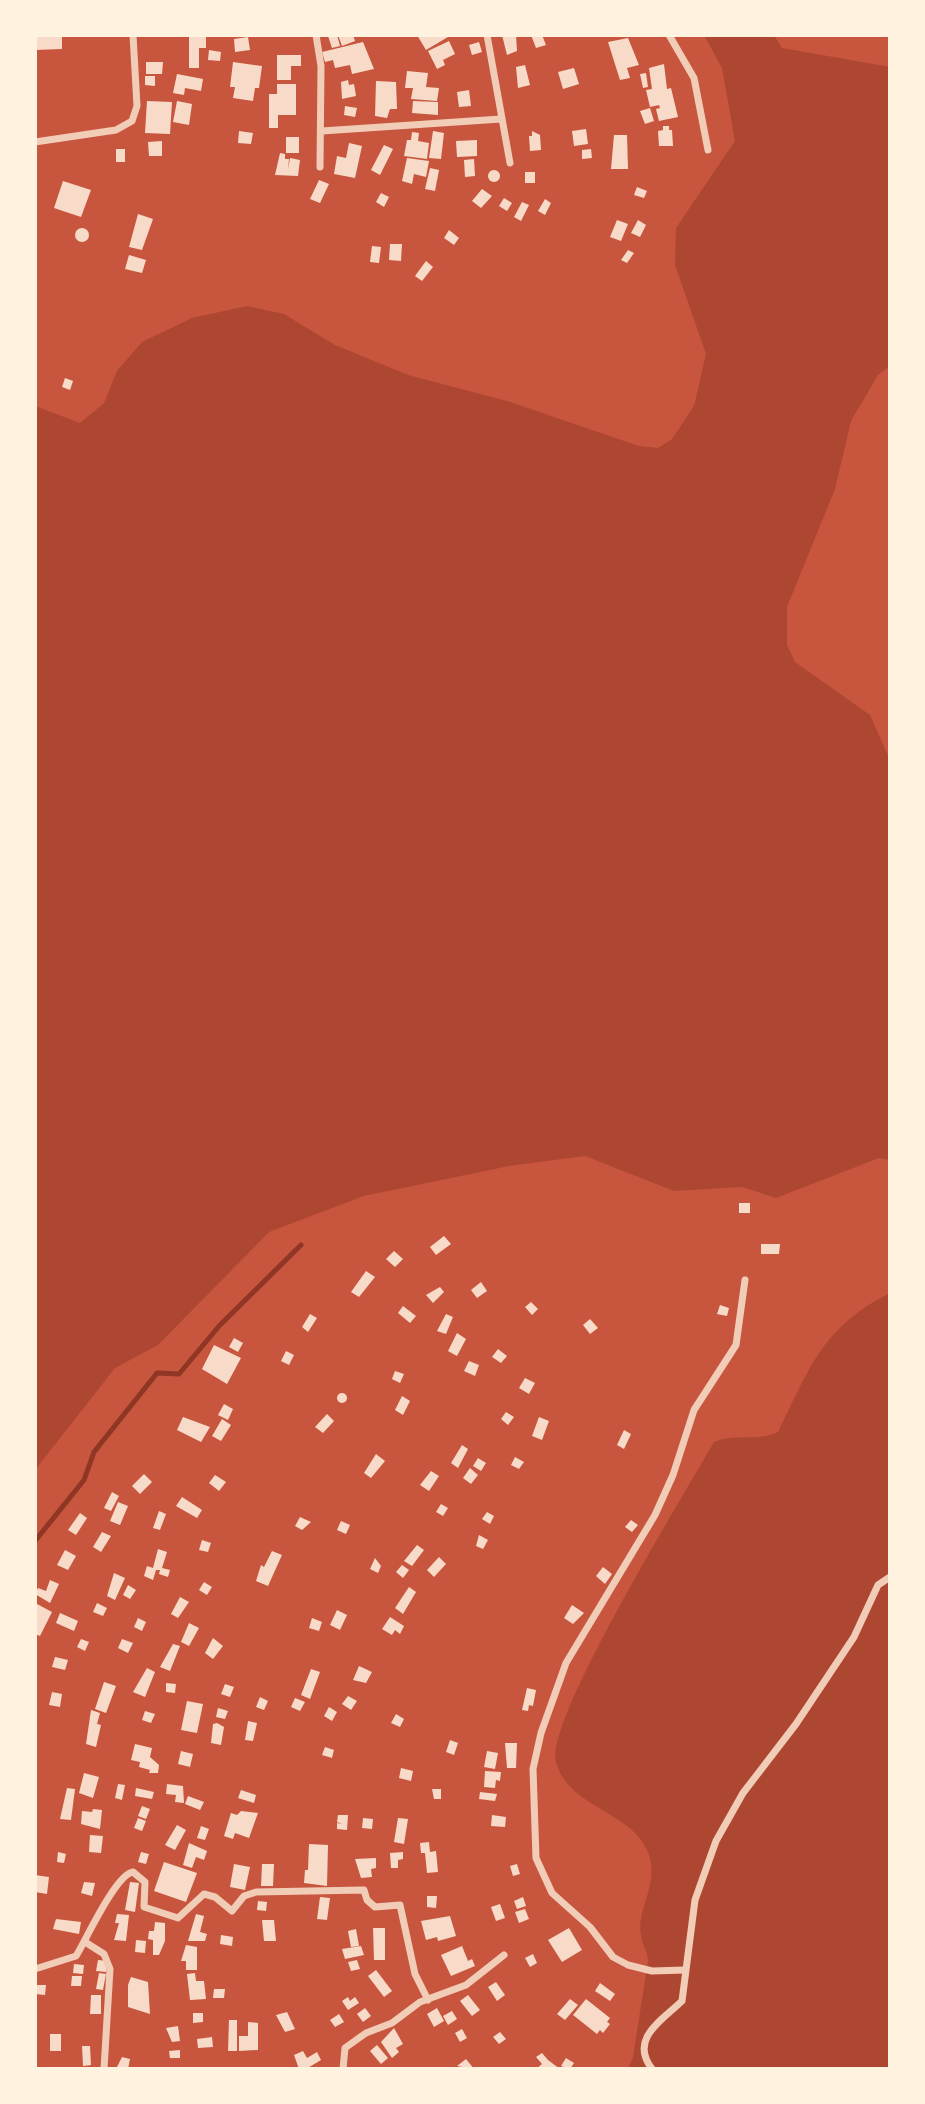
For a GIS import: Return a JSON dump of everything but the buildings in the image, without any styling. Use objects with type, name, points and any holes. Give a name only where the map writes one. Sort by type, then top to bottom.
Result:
[{"type":"street","points":[[35,142],[116,130],[132,121],[138,106],[133,35]]},
{"type":"street","points":[[316,35],[321,66],[320,167]]},
{"type":"street","points":[[487,35],[510,163]]},
{"type":"street","points":[[669,35],[694,78],[708,150]]},
{"type":"street","points":[[322,131],[501,118]]},
{"type":"street","points":[[685,1970],[652,1971],[628,1965],[613,1957],[582,1918],[552,1894],[536,1858],[533,1769],[541,1733],[566,1663],[655,1515],[673,1475],[694,1410],[736,1345],[745,1280]]},
{"type":"street","points":[[652,2069],[642,2050],[645,2035],[682,2001],[695,1900],[716,1840],[743,1793],[796,1724],[854,1637],[878,1585],[890,1577]]},
{"type":"street","points":[[35,1969],[76,1956],[111,1895],[129,1871],[137,1873],[145,1882],[144,1908],[177,1918],[204,1894],[215,1897],[232,1911],[244,1896],[256,1892],[364,1890],[367,1900],[375,1907],[401,1906],[411,1960],[428,2000]]},
{"type":"street","points":[[85,1942],[104,1954],[110,1969],[104,2069]]},
{"type":"street","points":[[343,2069],[345,2048],[366,2033],[392,2023],[428,2000],[466,1985],[504,1955]]},
{"type":"shaded area","points":[[704,35],[774,35],[782,48],[890,67],[890,366],[878,375],[851,421],[835,489],[787,607],[787,645],[795,662],[870,715],[890,760],[890,1160],[879,1158],[776,1198],[742,1187],[674,1191],[585,1156],[509,1166],[364,1196],[269,1232],[158,1345],[115,1368],[35,1470],[35,406],[80,423],[104,403],[117,371],[142,342],[192,318],[247,306],[284,314],[335,345],[408,375],[507,401],[639,446],[658,448],[672,439],[694,406],[706,354],[675,265],[676,228],[735,141],[722,68]]},
{"type":"shaded area","points":[[890,1293],[890,2069],[628,2069],[633,2057],[648,1961],[640,1926],[652,1872],[650,1860],[637,1835],[572,1789],[556,1762],[558,1738],[572,1701],[620,1605],[714,1442],[730,1438],[763,1437],[778,1432],[820,1351],[848,1320]]},
{"type":"waterway","points":[[35,1541],[84,1480],[94,1452],[157,1373],[179,1374],[220,1325],[301,1245]]}]
